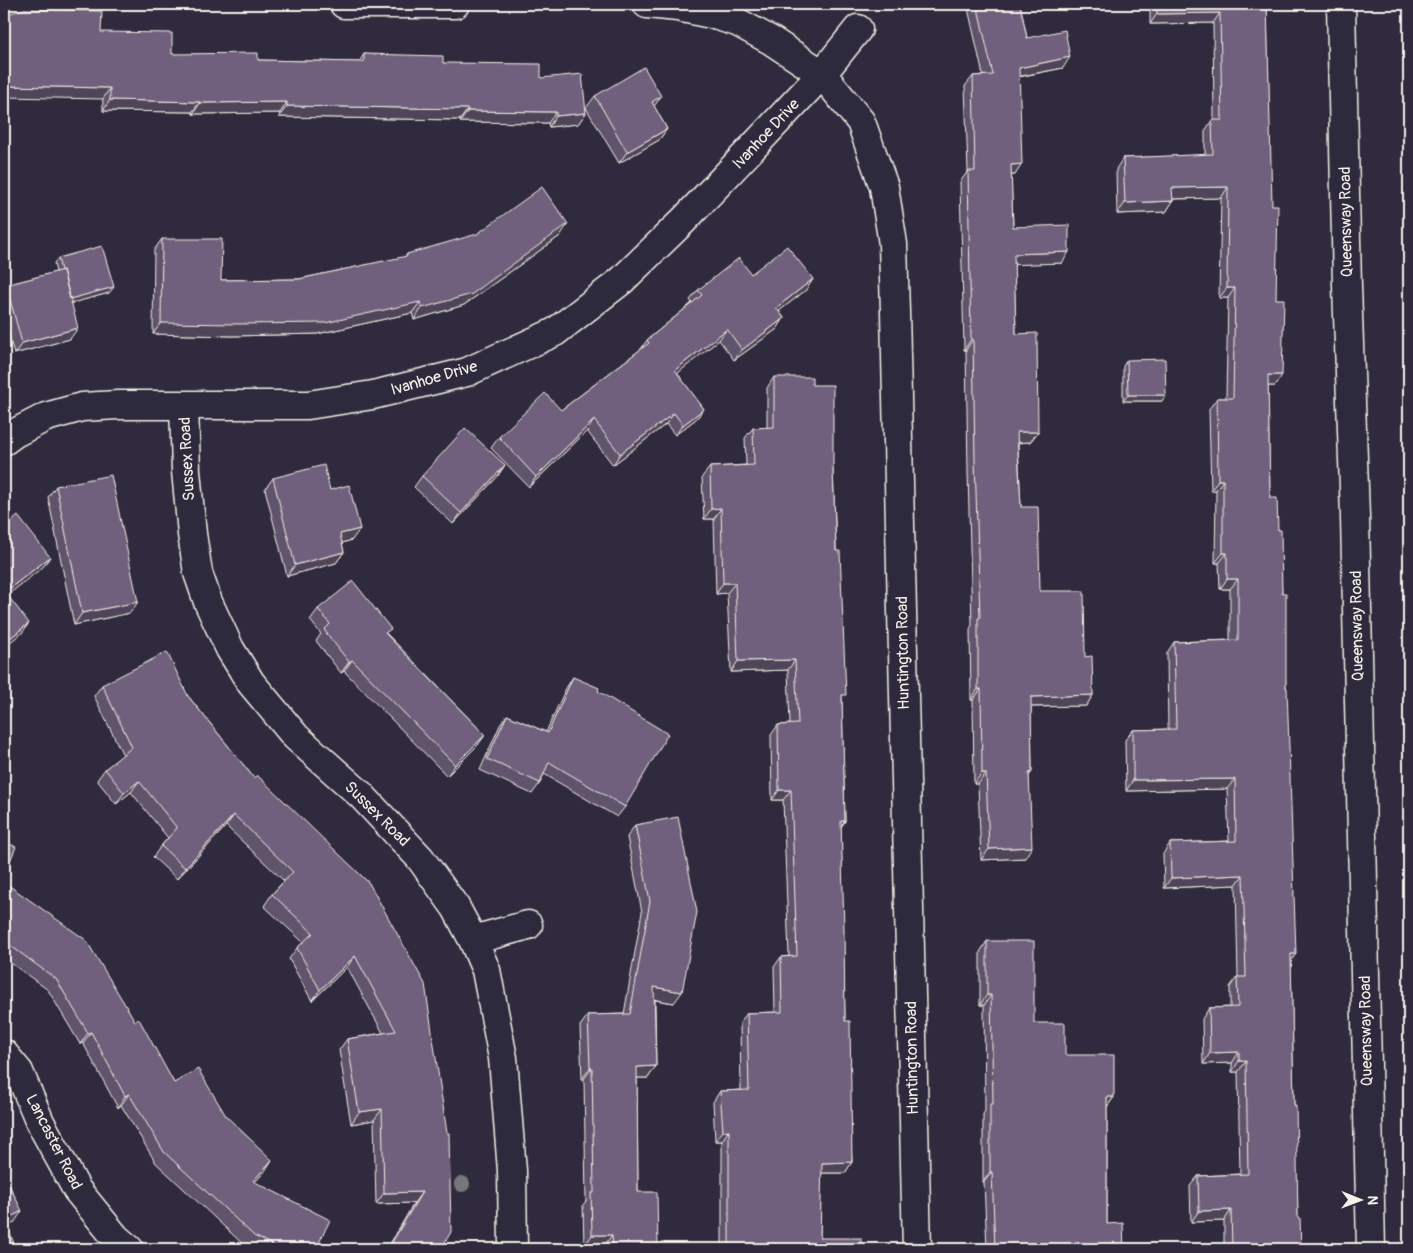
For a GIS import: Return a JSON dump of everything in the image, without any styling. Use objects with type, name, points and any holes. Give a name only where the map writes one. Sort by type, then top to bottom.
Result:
[{"type":"street","points":[[344,4],[455,4]]},
{"type":"street","name":"Huntington Road","points":[[647,4],[711,14],[737,22],[772,41],[822,74],[861,122],[884,187],[893,244],[917,1249]]},
{"type":"street","name":"Queensway Road","points":[[1341,4],[1347,296],[1355,517],[1371,1249]]},
{"type":"street","name":"Ivanhoe Drive","points":[[4,441],[46,417],[82,407],[118,405],[308,405],[373,395],[467,372],[555,332],[620,282],[677,227],[822,74],[858,29]]},
{"type":"street","name":"Sussex Road","points":[[184,406],[186,471],[198,573],[208,602],[230,649],[251,682],[296,737],[361,795],[420,858],[456,908],[486,970],[504,1058],[512,1171],[513,1249]]},
{"type":"street","points":[[473,940],[528,925]]},
{"type":"street","name":"Lancaster Road","points":[[4,1054],[19,1072],[40,1122],[77,1190],[116,1238],[129,1249]]},
{"type":"building","points":[[977,4],[1020,4],[1027,38],[1065,30],[1070,57],[1019,68],[1022,164],[1011,165],[1013,227],[1069,225],[1069,252],[1014,254],[1016,334],[1037,333],[1038,432],[1017,432],[1021,507],[1038,507],[1040,591],[1084,591],[1085,657],[1092,656],[1093,695],[1031,697],[1032,772],[1029,773],[1032,847],[989,849],[986,773],[982,773],[981,689],[978,689],[978,618],[980,618],[973,339],[971,339],[968,171],[975,171],[973,76],[993,75]]},
{"type":"building","points":[[1157,4],[1267,4],[1272,205],[1278,205],[1276,299],[1284,299],[1282,375],[1268,375],[1270,498],[1277,498],[1278,530],[1281,530],[1282,593],[1286,593],[1286,688],[1296,954],[1291,954],[1294,1105],[1296,1105],[1298,1218],[1300,1218],[1301,1249],[1232,1249],[1231,1210],[1199,1211],[1198,1176],[1248,1174],[1246,1061],[1239,1061],[1239,1052],[1210,1053],[1209,1008],[1238,1007],[1237,977],[1246,977],[1243,875],[1171,878],[1170,843],[1236,841],[1235,779],[1133,780],[1133,730],[1176,729],[1174,642],[1238,640],[1238,579],[1227,579],[1227,553],[1223,553],[1223,480],[1218,480],[1217,398],[1233,398],[1235,288],[1227,288],[1228,187],[1172,188],[1173,201],[1125,203],[1123,158],[1213,154],[1212,120],[1222,120],[1220,13],[1157,14]]},
{"type":"building","points":[[24,9],[102,11],[101,32],[172,33],[172,54],[258,53],[258,60],[364,62],[364,54],[443,56],[443,63],[541,64],[541,78],[582,74],[586,113],[556,116],[556,112],[287,106],[287,102],[200,103],[110,100],[110,88],[4,86],[4,15]]},
{"type":"building","points":[[644,67],[661,96],[652,102],[667,129],[627,152],[595,96]]},
{"type":"building","points":[[542,187],[568,224],[472,294],[422,308],[420,302],[325,323],[161,323],[162,239],[222,239],[221,280],[299,279],[407,256],[407,254],[477,234]]},
{"type":"building","points":[[102,246],[114,287],[70,299],[58,258]]},
{"type":"building","points":[[787,246],[813,279],[776,308],[784,318],[742,350],[727,329],[675,370],[704,409],[683,425],[674,413],[620,454],[594,420],[536,477],[499,437],[545,393],[561,410],[649,343],[647,340],[702,295],[698,290],[739,258],[751,274]]},
{"type":"building","points":[[63,270],[78,328],[22,343],[6,285]]},
{"type":"building","points":[[1165,359],[1166,395],[1128,395],[1127,360]]},
{"type":"building","points":[[774,377],[812,377],[812,385],[833,385],[833,469],[836,551],[840,551],[846,695],[842,695],[845,821],[841,821],[845,1021],[850,1021],[852,1162],[822,1163],[820,1238],[861,1238],[861,1249],[686,1249],[729,1248],[729,1130],[723,1131],[720,1091],[749,1090],[747,1013],[782,1012],[781,957],[797,956],[791,790],[779,790],[778,725],[798,724],[795,660],[738,661],[735,583],[723,583],[721,508],[711,509],[710,467],[754,465],[753,428],[774,427]]},
{"type":"building","points":[[465,428],[505,465],[461,513],[422,476]]},
{"type":"building","points":[[324,465],[330,490],[349,485],[360,529],[340,534],[344,552],[295,565],[273,478]]},
{"type":"building","points":[[111,475],[138,602],[82,613],[56,486]]},
{"type":"building","points":[[18,516],[50,557],[5,592],[29,623],[4,643],[4,528]]},
{"type":"building","points":[[353,581],[391,629],[385,633],[485,735],[455,765],[352,660],[349,662],[324,630],[330,624],[318,609]]},
{"type":"building","points":[[167,652],[188,696],[254,778],[257,775],[369,883],[425,984],[447,1133],[449,1133],[451,1232],[441,1249],[388,1249],[422,1192],[384,1193],[382,1109],[359,1112],[347,1039],[396,1031],[355,956],[320,990],[297,948],[313,933],[272,894],[293,872],[234,815],[185,868],[161,846],[177,828],[139,781],[124,793],[105,769],[132,747],[102,685]]},
{"type":"building","points":[[573,677],[599,688],[598,691],[668,734],[625,807],[549,762],[540,783],[487,759],[507,715],[548,733]]},
{"type":"building","points":[[678,817],[697,912],[682,992],[654,987],[656,1066],[637,1067],[638,1192],[657,1192],[658,1249],[613,1249],[612,1235],[592,1235],[591,1193],[594,1193],[592,1068],[590,1068],[588,1015],[630,1014],[650,901],[635,825]]},
{"type":"building","points":[[4,841],[16,847],[4,875]]},
{"type":"building","points":[[4,882],[86,940],[135,1021],[139,1019],[174,1083],[198,1069],[226,1116],[272,1160],[253,1181],[330,1220],[316,1249],[281,1249],[254,1236],[164,1152],[129,1094],[125,1096],[91,1032],[88,1033],[56,979],[4,941]]},
{"type":"building","points":[[987,941],[1034,941],[1034,1023],[1065,1023],[1065,1055],[1114,1055],[1114,1097],[1107,1097],[1107,1224],[1123,1223],[1124,1249],[995,1249],[992,1172],[990,1172],[990,1104],[993,1104],[991,995],[987,995]]},
{"type":"building","points":[[4,1174],[22,1211],[5,1220],[16,1249],[4,1249]]}]
